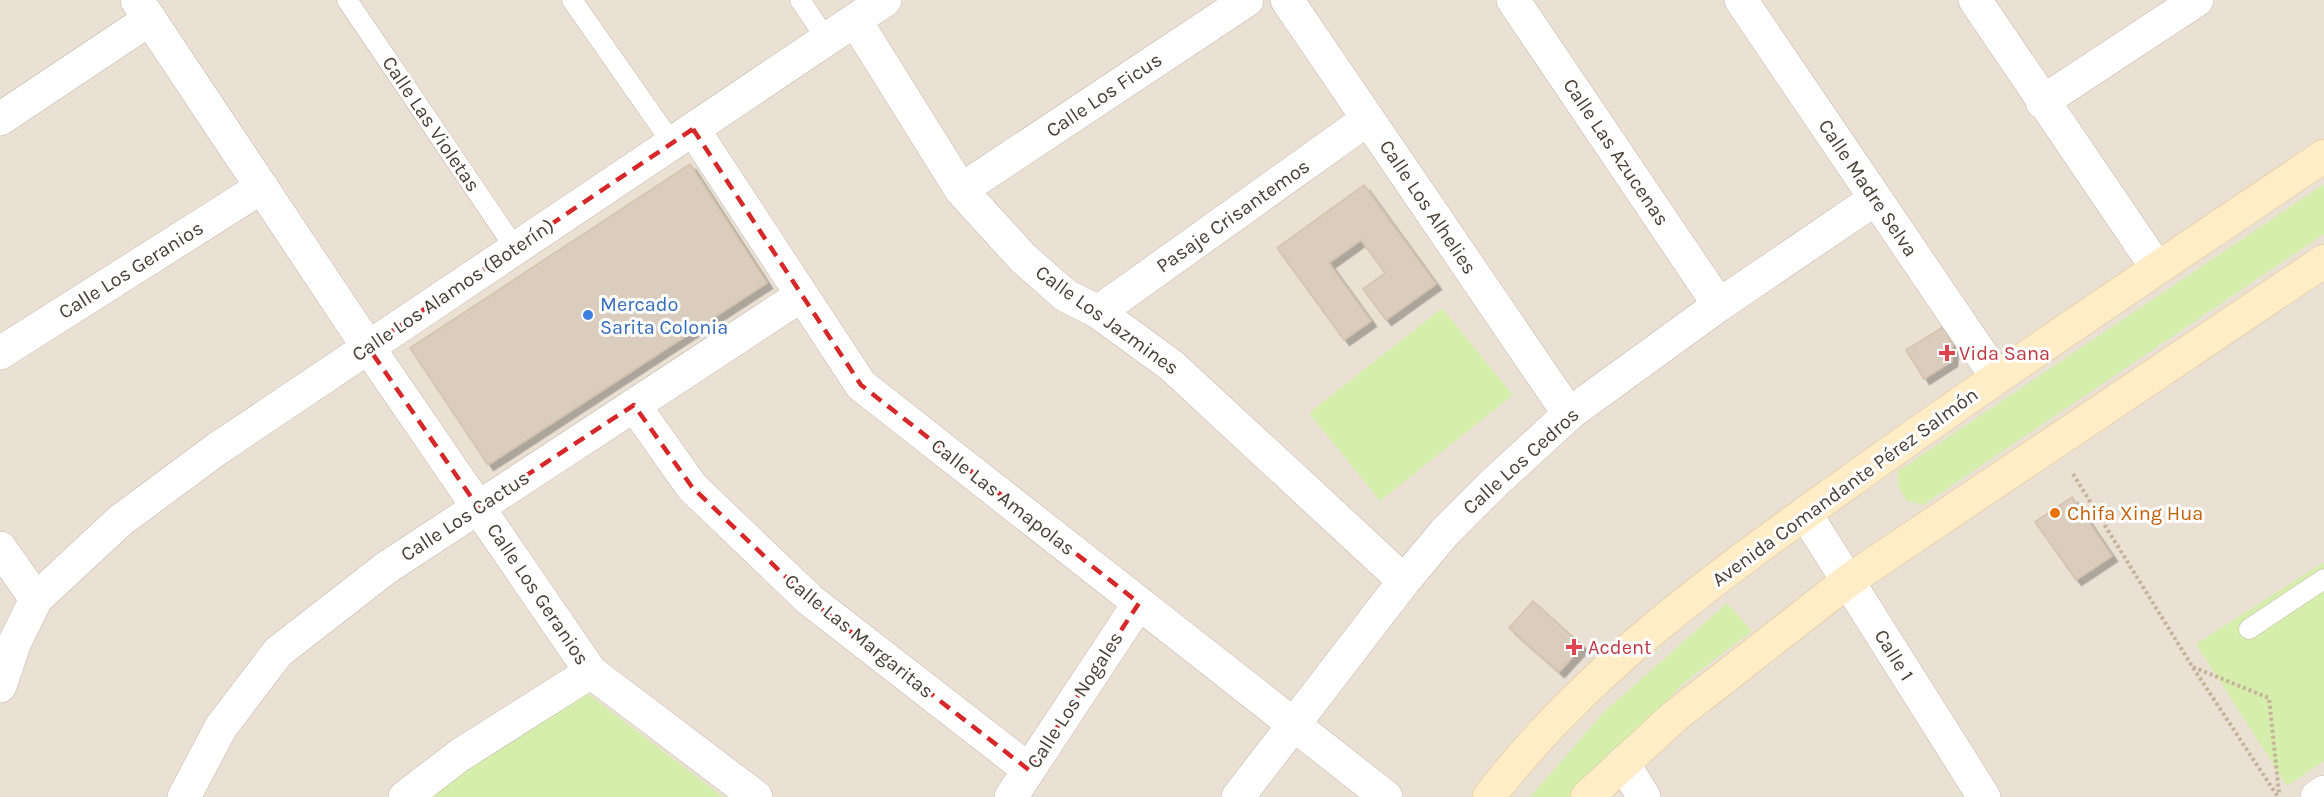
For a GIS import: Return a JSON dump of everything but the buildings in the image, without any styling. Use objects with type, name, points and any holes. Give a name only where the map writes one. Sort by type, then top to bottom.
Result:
[{"type":"main road","name":"Avenida Comandante Pérez Salmón","points":[[1490,797],[1563,711],[1621,656],[1684,604],[1805,513],[1996,376],[2324,156]]},
{"type":"main road","points":[[1587,797],[1675,716],[1848,581],[2324,261]]},
{"type":"street","name":"Calle Los Alamos (Boterín)","points":[[36,599],[121,520],[217,449],[885,0]]},
{"type":"street","name":"Calle Los Ficus","points":[[961,190],[1247,0]]},
{"type":"street","name":"Calle Los Alhelies","points":[[1287,0],[1569,414]]},
{"type":"street","name":"Calle Las Azucenas","points":[[1513,0],[1719,305]]},
{"type":"street","name":"Calle Madre Selva","points":[[1741,0],[1996,376]]},
{"type":"street","points":[[1975,0],[2042,102],[2157,268]]},
{"type":"street","points":[[2042,102],[2197,0]]},
{"type":"street","points":[[0,119],[143,10]]},
{"type":"street","name":"Calle Los Geranios","points":[[143,10],[368,347],[591,672],[756,797]]},
{"type":"street","name":"Calle Los Jazmines","points":[[855,20],[961,190],[1023,258],[1065,295],[1098,312],[1172,366],[1404,581]]},
{"type":"street","name":"Pasaje Crisantemos","points":[[1098,312],[1368,119]]},
{"type":"street","name":"Calle Las Amapolas","points":[[683,136],[802,295],[861,385],[1386,797]]},
{"type":"street","name":"Calle Los Geranios","points":[[0,353],[261,187]]},
{"type":"street","name":"Calle Los Cedros","points":[[1238,797],[1404,581],[1445,532],[1492,485],[1569,414],[1719,305],[1875,199]]},
{"type":"street","name":"Calle Los Cactus","points":[[184,797],[221,727],[278,652],[386,568],[802,295]]},
{"type":"street","name":"Calle Las Margaritas","points":[[634,405],[692,487],[810,600],[1020,784]]},
{"type":"street","name":"Calle 1","points":[[1805,513],[1984,797]]},
{"type":"street","points":[[0,548],[36,599],[15,644],[0,686]]},
{"type":"street","name":"Calle Los Nogales","points":[[1020,784],[1139,603]]},
{"type":"street","points":[[405,797],[460,755],[591,672]]},
{"type":"street","points":[[1623,763],[1644,797]]},
{"type":"street","points":[[2317,797],[2324,792]]},
{"type":"lane","name":"Calle Las Violetas","points":[[347,0],[515,248]]},
{"type":"lane","name":"Calle Las Amapolas","points":[[572,0],[683,136]]},
{"type":"lane","points":[[800,0],[827,40]]},
{"type":"lane","points":[[2249,629],[2324,579]]},
{"type":"path","points":[[2055,442],[2192,666],[2279,797]]},
{"type":"path","points":[[2192,666],[2269,698],[2279,797]]},
{"type":"highlighted area","points":[[693,129],[861,385],[1139,603],[1029,770],[810,600],[692,487],[634,405],[478,507],[368,347]]},
{"type":"shaded area","points":[[0,0],[2324,0],[2324,797],[0,797]]},
{"type":"green space","points":[[2324,184],[2324,234],[1923,505],[1907,501],[1898,486],[1898,471]]},
{"type":"green space","points":[[1442,308],[1513,395],[1380,501],[1309,413]]},
{"type":"green space","points":[[2324,562],[2324,761],[2287,786],[2196,644]]},
{"type":"green space","points":[[1727,603],[1752,631],[1685,682],[1572,797],[1530,797],[1604,712]]},
{"type":"green space","points":[[587,693],[723,797],[427,797],[502,743]]},
{"type":"place","name":"Mercado Sarita Colonia","points":[[588,315]]},
{"type":"place","name":"Vida Sana","points":[[1947,353]]},
{"type":"place","name":"Chifa Xing Hua","points":[[2055,513]]},
{"type":"place","name":"Acdent","points":[[1574,647]]}]
